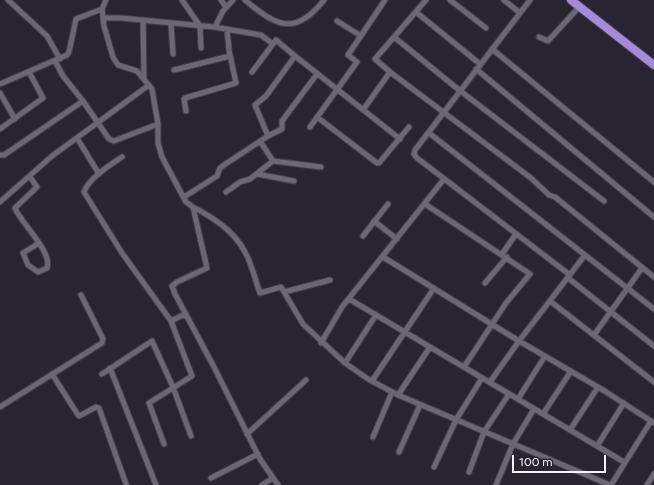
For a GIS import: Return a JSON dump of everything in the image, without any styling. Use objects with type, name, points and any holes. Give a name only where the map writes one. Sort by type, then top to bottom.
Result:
[{"type":"highway","points":[[571,0],[654,65]]},
{"type":"street","points":[[8,0],[42,31],[60,59]]},
{"type":"street","points":[[106,0],[102,9],[103,18],[106,36],[116,61],[118,64],[137,71],[152,89],[158,124],[158,143],[162,157],[186,202],[214,218],[233,235],[245,252],[260,293],[281,287],[303,324],[321,343],[345,363],[392,392],[611,485],[624,462],[652,422],[624,403],[519,341],[384,257]]},
{"type":"street","points":[[182,0],[200,26],[201,48]]},
{"type":"street","points":[[221,0],[226,7]]},
{"type":"street","points":[[216,27],[226,7],[233,0]]},
{"type":"street","points":[[245,0],[271,21],[280,24],[296,23],[304,20],[324,0]]},
{"type":"street","points":[[310,127],[357,62],[348,55],[386,0]]},
{"type":"street","points":[[426,0],[375,59],[443,113],[530,178],[549,195],[555,197],[654,278]]},
{"type":"street","points":[[450,0],[486,28]]},
{"type":"street","points":[[504,0],[520,13]]},
{"type":"street","points":[[530,0],[459,90],[429,133],[415,150],[414,154],[417,158],[569,276],[654,346]]},
{"type":"street","points":[[538,36],[548,41],[580,6]]},
{"type":"street","points":[[0,84],[60,59],[69,52],[76,19],[102,9]]},
{"type":"street","points":[[416,12],[480,64]]},
{"type":"street","points":[[103,18],[216,27],[261,35],[273,44]]},
{"type":"street","points":[[142,20],[144,78]]},
{"type":"street","points":[[337,21],[361,36]]},
{"type":"street","points":[[171,24],[173,54]]},
{"type":"street","points":[[186,111],[185,98],[236,83],[230,56],[227,29]]},
{"type":"street","points":[[394,38],[459,90],[604,201]]},
{"type":"street","points":[[252,72],[276,40],[400,139]]},
{"type":"street","points":[[492,49],[654,182]]},
{"type":"street","points":[[174,70],[230,56]]},
{"type":"street","points":[[268,136],[255,105],[266,96],[295,56]]},
{"type":"street","points":[[55,61],[63,76],[83,101],[105,134],[114,141],[158,124]]},
{"type":"street","points":[[476,69],[654,217]]},
{"type":"street","points":[[0,129],[43,98],[29,72]]},
{"type":"street","points":[[363,110],[390,72]]},
{"type":"street","points":[[184,197],[217,176],[220,168],[260,141],[282,129],[282,121],[317,74]]},
{"type":"street","points":[[0,202],[52,156],[149,85]]},
{"type":"street","points":[[0,93],[15,119]]},
{"type":"street","points":[[0,155],[4,155],[83,101]]},
{"type":"street","points":[[317,118],[376,163],[379,163],[409,128]]},
{"type":"street","points":[[429,133],[654,308]]},
{"type":"street","points":[[77,138],[99,174]]},
{"type":"street","points":[[260,141],[273,162]]},
{"type":"street","points":[[122,157],[99,174],[86,187],[84,192],[122,253],[171,321],[192,376],[149,403],[164,444]]},
{"type":"street","points":[[226,192],[240,182],[250,179],[273,162],[321,166]]},
{"type":"street","points":[[257,174],[294,181]]},
{"type":"street","points":[[30,177],[37,187],[15,208],[39,243],[48,265],[44,270],[38,272],[28,265],[23,253],[39,243]]},
{"type":"street","points":[[321,343],[348,299],[384,257],[444,179]]},
{"type":"street","points":[[363,236],[388,204]]},
{"type":"street","points":[[425,204],[504,256],[530,276],[506,303],[464,367]]},
{"type":"street","points":[[193,207],[207,268],[177,282],[172,286],[247,434],[272,478],[278,485]]},
{"type":"street","points":[[374,222],[398,239]]},
{"type":"street","points":[[485,283],[504,256],[516,234]]},
{"type":"street","points":[[490,382],[519,341],[585,255]]},
{"type":"street","points":[[594,335],[642,268]]},
{"type":"street","points":[[284,292],[330,280]]},
{"type":"street","points":[[372,381],[434,288]]},
{"type":"street","points":[[0,407],[103,341],[81,295]]},
{"type":"street","points":[[348,299],[624,462]]},
{"type":"street","points":[[550,301],[654,382]]},
{"type":"street","points":[[171,321],[185,314]]},
{"type":"street","points":[[345,363],[376,315]]},
{"type":"street","points":[[102,374],[152,341],[173,387],[191,436]]},
{"type":"street","points":[[398,395],[430,347]]},
{"type":"street","points":[[518,399],[545,356]]},
{"type":"street","points":[[110,368],[156,485]]},
{"type":"street","points":[[543,414],[571,371]]},
{"type":"street","points":[[52,374],[78,415],[80,416],[96,407],[99,408],[126,484]]},
{"type":"street","points":[[434,468],[456,420],[482,378]]},
{"type":"street","points":[[247,434],[306,380]]},
{"type":"street","points":[[570,430],[598,387]]},
{"type":"street","points":[[373,437],[392,392]]},
{"type":"street","points":[[469,472],[484,432],[508,394]]},
{"type":"street","points":[[597,446],[624,403]]},
{"type":"street","points":[[399,452],[420,404]]},
{"type":"street","points":[[496,485],[514,444],[534,409]]},
{"type":"street","points":[[212,478],[258,454]]},
{"type":"street","points":[[647,485],[654,474]]},
{"type":"street","points":[[262,485],[272,478]]}]
